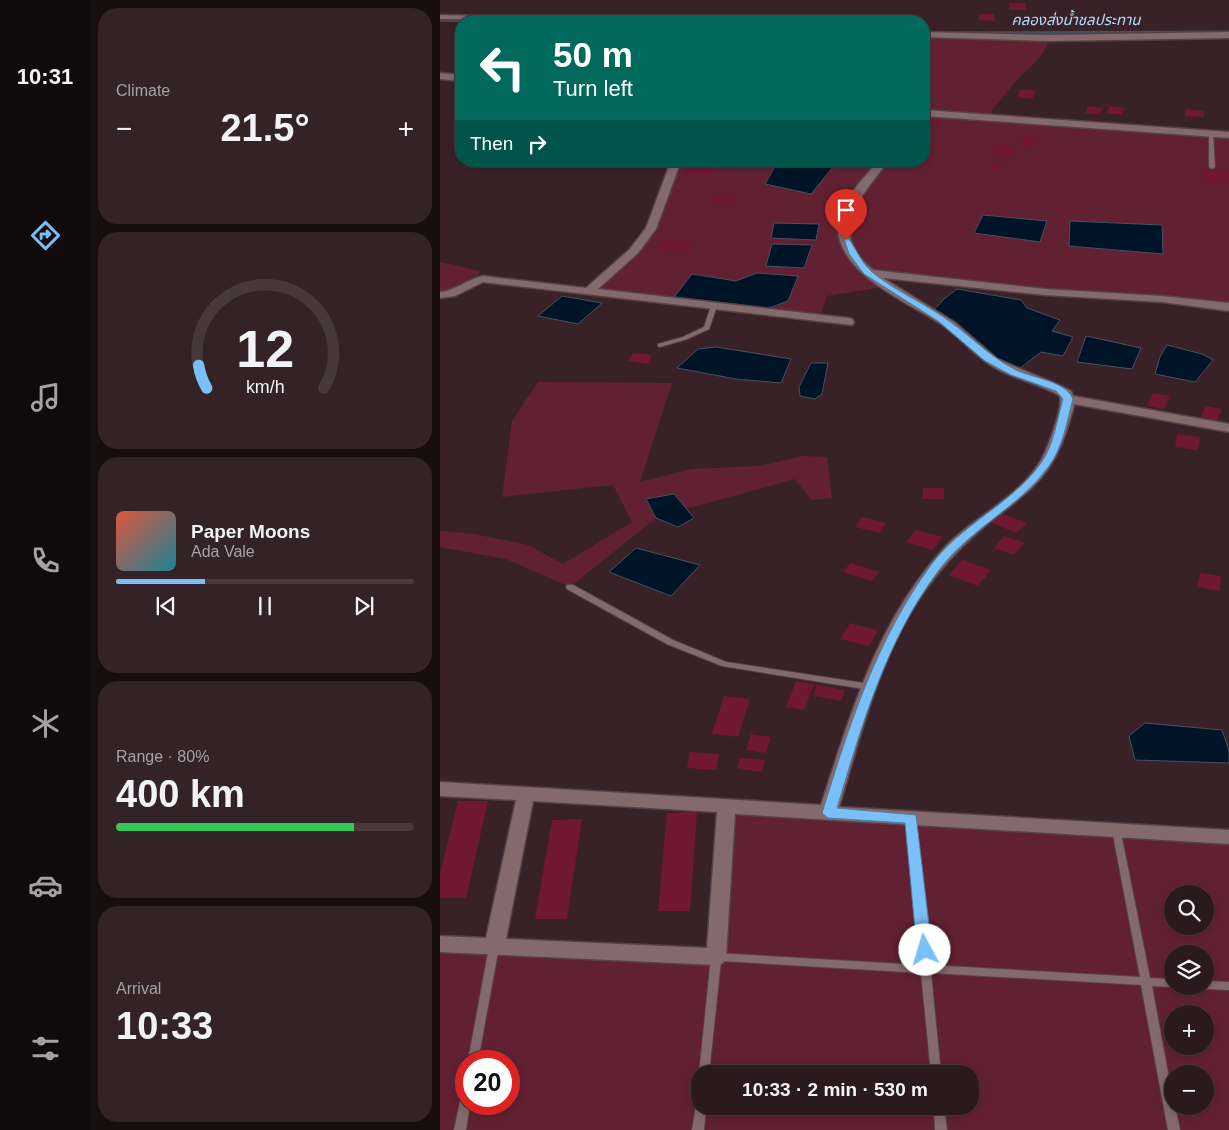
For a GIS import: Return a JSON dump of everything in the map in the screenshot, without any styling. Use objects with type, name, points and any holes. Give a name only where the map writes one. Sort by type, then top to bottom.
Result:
[{"type":"street","points":[[440,17],[455,17]]},
{"type":"street","points":[[440,23],[455,23]]},
{"type":"street","points":[[930,29],[1018,30],[1229,27]]},
{"type":"street","points":[[930,35],[1049,38],[1229,35]]},
{"type":"street","points":[[440,76],[455,77]]},
{"type":"street","points":[[930,113],[1229,135]]},
{"type":"street","points":[[588,292],[634,251],[651,229],[674,167]]},
{"type":"street","points":[[828,813],[856,724],[870,687],[880,662],[907,608],[936,566],[974,527],[1027,485],[1045,466],[1053,452],[1068,399],[1066,394],[1059,389],[1014,373],[988,359],[944,321],[868,272],[853,254],[846,240],[845,218],[848,208],[879,167]]},
{"type":"street","points":[[868,272],[1045,292],[1162,299],[1229,306]]},
{"type":"street","points":[[440,295],[452,294],[473,281],[483,279],[848,322]]},
{"type":"street","points":[[1068,399],[1229,428]]},
{"type":"street","points":[[440,789],[1229,837]]},
{"type":"street","points":[[494,946],[526,794]]},
{"type":"street","points":[[440,944],[716,957],[726,807]]},
{"type":"lane","points":[[1211,134],[1212,167]]},
{"type":"lane","points":[[660,345],[685,338],[707,328],[714,306]]},
{"type":"lane","points":[[570,587],[670,642],[725,664],[870,687]]},
{"type":"lane","points":[[911,818],[935,1065]]},
{"type":"lane","points":[[1117,830],[1174,1130]]},
{"type":"lane","points":[[475,1050],[494,946]]},
{"type":"lane","points":[[705,1065],[716,957],[1164,983]]},
{"type":"lane","points":[[1214,985],[1229,986]]},
{"type":"lane","points":[[460,1130],[463,1115]]},
{"type":"lane","points":[[698,1130],[700,1115]]},
{"type":"lane","points":[[940,1115],[941,1130]]},
{"type":"shaded area","points":[[930,35],[1049,38],[1041,56],[1013,85],[987,117],[1229,135],[1229,307],[1045,292],[869,273],[889,286],[827,296],[819,318],[588,292],[643,240],[673,167],[930,167]],"holes":[[[983,215],[1047,221],[974,233]]]},
{"type":"shaded area","points":[[440,262],[480,271],[473,281],[440,295]]},
{"type":"shaded area","points":[[538,382],[672,383],[640,482],[692,469],[760,466],[802,456],[827,457],[832,498],[811,500],[795,479],[686,509],[674,494],[646,499],[656,518],[570,587],[506,559],[440,547],[440,531],[474,534],[528,545],[563,564],[632,522],[613,485],[502,497],[512,421]]},
{"type":"shaded area","points":[[726,807],[1229,837],[1229,1130],[440,1130],[440,944],[716,957]]},
{"type":"water","points":[[775,167],[833,167],[811,194],[765,184]]},
{"type":"water","points":[[983,215],[1047,221],[1040,242],[974,233]]},
{"type":"water","points":[[1070,221],[1162,225],[1163,254],[1069,246]]},
{"type":"water","points":[[774,223],[819,224],[816,240],[771,238]]},
{"type":"water","points":[[772,244],[812,245],[804,268],[766,266]]},
{"type":"water","points":[[757,273],[798,276],[788,301],[769,308],[674,297],[692,274],[736,281]]},
{"type":"water","points":[[957,289],[1021,300],[1027,308],[1060,320],[1052,331],[1073,337],[1063,356],[1041,352],[1014,373],[932,312]]},
{"type":"water","points":[[562,296],[602,303],[578,324],[538,316]]},
{"type":"water","points":[[1086,336],[1141,348],[1132,369],[1077,362]]},
{"type":"water","points":[[1167,345],[1202,354],[1213,360],[1195,382],[1155,374],[1160,357]]},
{"type":"water","points":[[716,347],[791,359],[781,383],[736,379],[677,368],[698,349]]},
{"type":"water","points":[[811,363],[828,363],[822,394],[815,399],[800,396],[799,387]]},
{"type":"water","points":[[674,494],[694,518],[678,527],[656,518],[646,499]]},
{"type":"water","points":[[636,548],[700,565],[671,596],[609,572]]},
{"type":"water","points":[[1145,723],[1222,730],[1229,751],[1229,763],[1135,760],[1129,736]]},
{"type":"building","points":[[1009,3],[1026,3],[1026,10],[1009,10]]},
{"type":"building","points":[[979,14],[994,14],[995,21],[979,20]]},
{"type":"building","points":[[1021,89],[1037,91],[1032,99],[1017,97]]},
{"type":"building","points":[[1088,106],[1103,108],[1099,115],[1085,113]]},
{"type":"building","points":[[1110,106],[1125,108],[1121,115],[1106,113]]},
{"type":"building","points":[[1185,109],[1204,111],[1204,117],[1185,116]]},
{"type":"building","points":[[930,119],[941,120],[939,125],[930,124]]},
{"type":"building","points":[[1024,134],[1037,136],[1033,147],[1019,146]]},
{"type":"building","points":[[995,145],[1015,147],[1012,157],[991,155]]},
{"type":"building","points":[[992,163],[1005,165],[1003,170],[990,169]]},
{"type":"building","points":[[684,167],[712,167],[710,175],[682,174]]},
{"type":"building","points":[[1203,169],[1229,171],[1229,184],[1202,182]]},
{"type":"building","points":[[711,195],[735,196],[733,203],[709,202]]},
{"type":"building","points":[[662,240],[692,242],[688,251],[658,250]]},
{"type":"building","points":[[633,353],[653,355],[648,364],[628,361]]},
{"type":"building","points":[[1153,393],[1170,396],[1164,409],[1147,406]]},
{"type":"building","points":[[1205,406],[1222,409],[1217,421],[1201,418]]},
{"type":"building","points":[[1177,434],[1200,437],[1198,450],[1175,447]]},
{"type":"building","points":[[923,488],[944,488],[944,499],[923,499]]},
{"type":"building","points":[[1000,513],[1027,523],[1016,533],[990,522]]},
{"type":"building","points":[[862,517],[886,523],[880,533],[855,527]]},
{"type":"building","points":[[916,530],[943,537],[933,550],[906,542]]},
{"type":"building","points":[[1004,536],[1025,543],[1014,555],[994,548]]},
{"type":"building","points":[[962,560],[991,570],[978,586],[949,575]]},
{"type":"building","points":[[850,563],[879,572],[872,581],[843,572]]},
{"type":"building","points":[[1200,573],[1221,576],[1220,591],[1197,587]]},
{"type":"building","points":[[850,623],[878,630],[869,646],[840,639]]},
{"type":"building","points":[[796,681],[814,684],[804,710],[786,707]]},
{"type":"building","points":[[817,685],[845,690],[841,701],[813,696]]},
{"type":"building","points":[[724,696],[750,699],[738,737],[712,734]]},
{"type":"building","points":[[751,734],[771,737],[766,753],[746,750]]},
{"type":"building","points":[[690,752],[719,754],[716,770],[687,768]]},
{"type":"building","points":[[740,758],[765,760],[762,772],[737,769]]},
{"type":"building","points":[[458,801],[488,801],[466,898],[440,898],[440,874]]},
{"type":"building","points":[[697,812],[690,911],[658,911],[667,813]]},
{"type":"building","points":[[582,819],[567,919],[535,919],[552,820]]},
{"type":"waterway","name":"คลองส่งน้ำชลประทาน","points":[[440,20],[455,20]]},
{"type":"waterway","name":"คลองส่งน้ำชลประทาน","points":[[961,33],[1229,32]]},
{"type":"route","points":[[846,240],[860,265],[875,278],[932,312],[988,359],[1014,373],[1059,389],[1066,394],[1068,399],[1053,452],[1045,466],[1034,479],[974,527],[936,566],[907,608],[875,674],[856,724],[828,813],[911,818],[925,950]]}]
